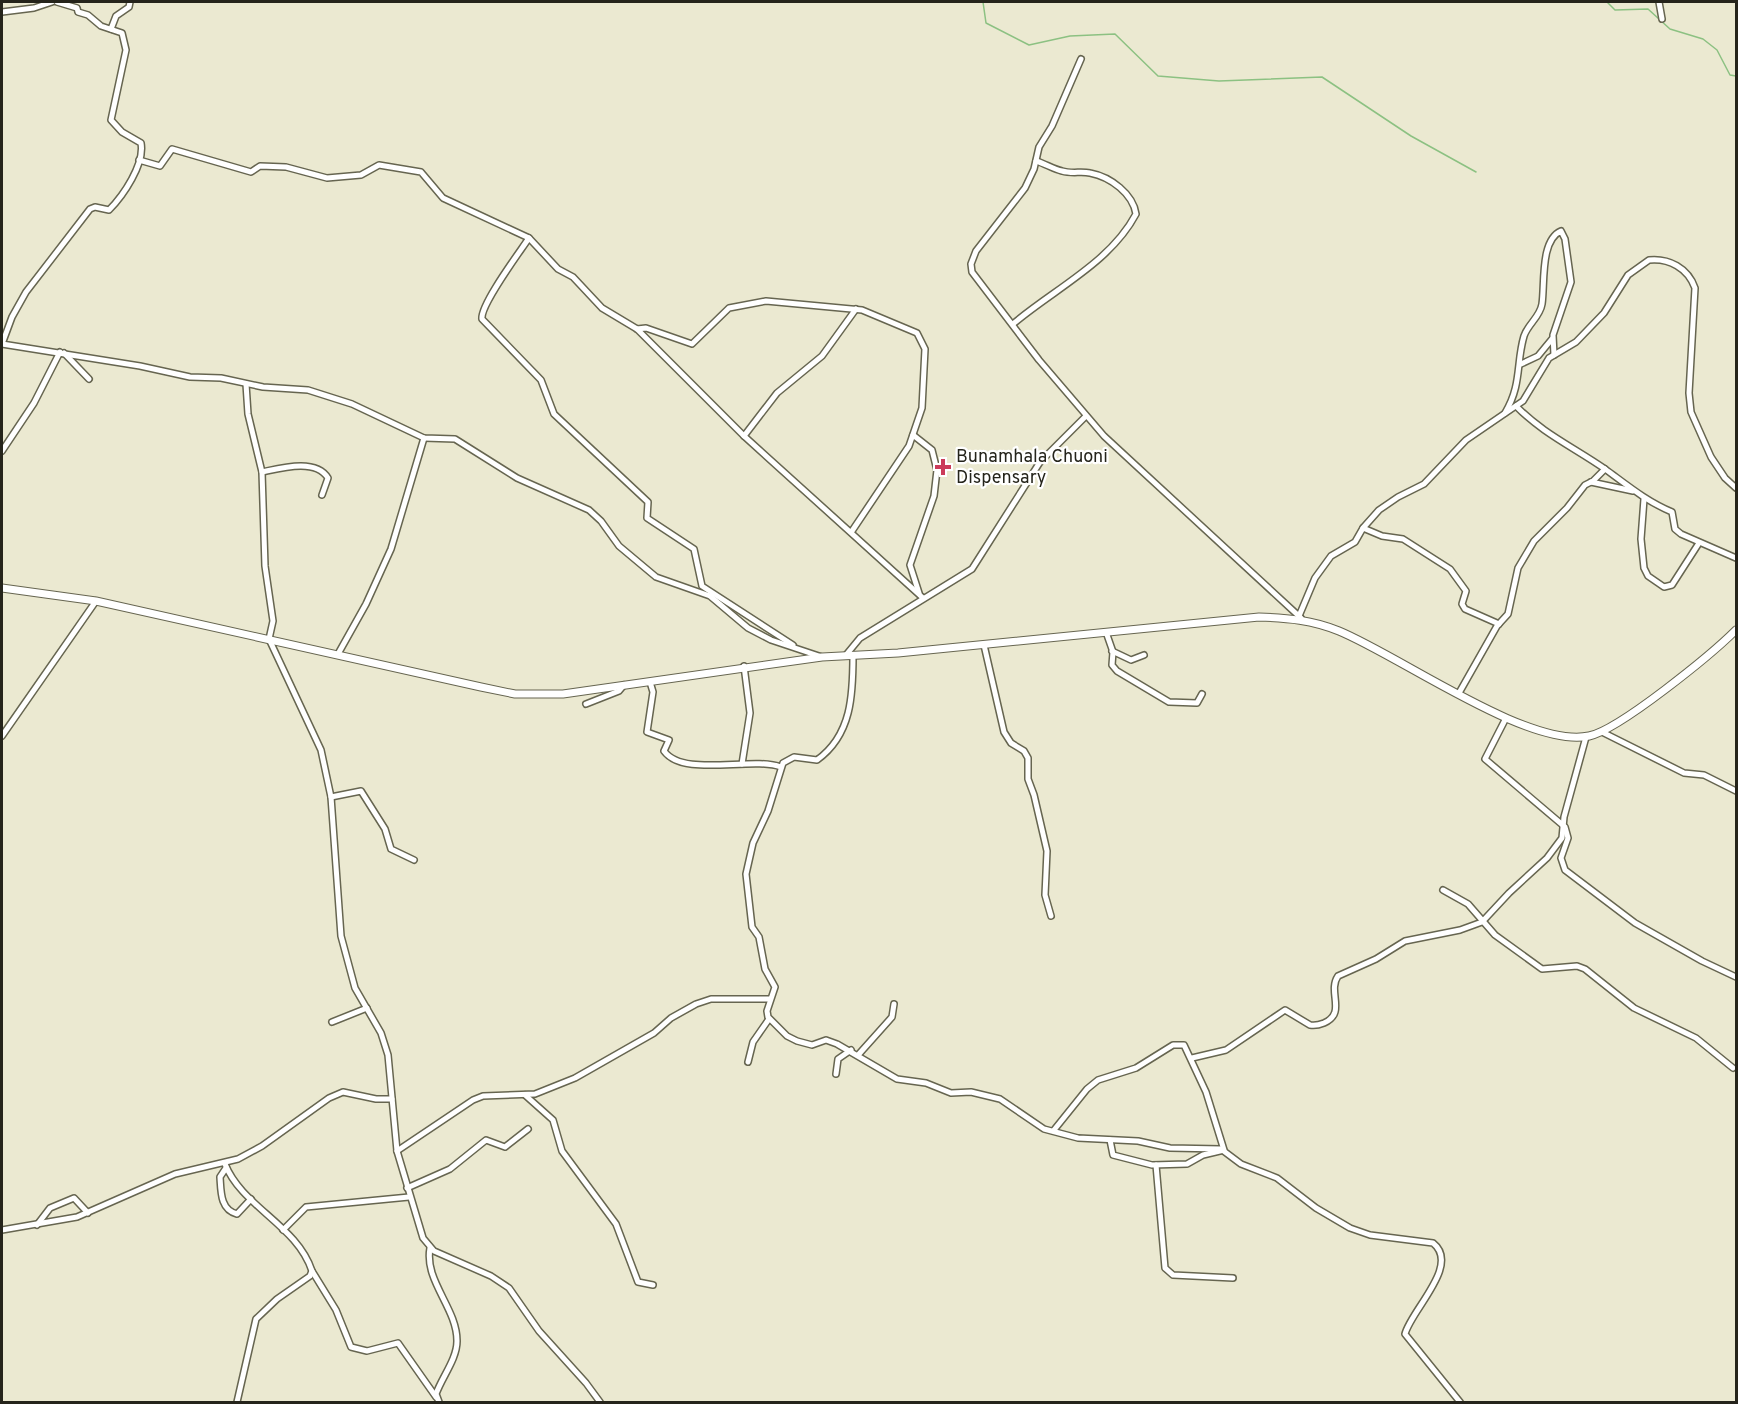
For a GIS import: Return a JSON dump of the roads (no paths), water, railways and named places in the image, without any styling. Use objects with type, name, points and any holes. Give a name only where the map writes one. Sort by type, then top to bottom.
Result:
[{"type":"street","points":[[2,12],[51,2]]},
{"type":"street","points":[[57,2],[76,8],[78,12],[88,15],[101,26],[122,33],[127,45],[111,122],[122,132],[141,143],[139,160],[133,175],[111,208],[107,210],[90,208],[36,277],[16,309],[2,344],[62,352],[190,377],[221,378],[246,384],[308,390],[340,400],[424,438],[455,439],[517,478],[589,510],[602,521],[619,546],[649,574],[710,596],[748,628],[771,640],[822,657]]},
{"type":"street","points":[[111,29],[116,16],[129,7],[130,2]]},
{"type":"street","points":[[1659,2],[1662,19]]},
{"type":"street","points":[[1081,59],[1052,126],[1039,147],[1036,161],[1022,194],[976,250],[971,264],[972,272],[1039,360],[1118,451],[1172,496],[1301,618]]},
{"type":"street","points":[[139,160],[160,166],[172,149],[251,172],[260,166],[286,167],[327,178],[362,175],[379,165],[416,170],[428,178],[443,198],[529,238],[558,269],[573,277],[602,308],[636,329],[744,436],[852,531],[923,598]]},
{"type":"street","points":[[1013,324],[1043,298],[1117,244],[1136,214],[1133,201],[1123,190],[1103,177],[1088,172],[1061,171],[1036,161]]},
{"type":"street","points":[[1503,417],[1512,399],[1521,364],[1524,338],[1542,304],[1546,252],[1554,237],[1561,231],[1565,239],[1571,282],[1553,338],[1554,355]]},
{"type":"street","points":[[529,238],[490,299],[482,313],[482,319],[542,380],[555,414],[649,503],[647,518],[694,549],[702,586],[762,627],[801,650]]},
{"type":"street","points":[[1301,618],[1325,563],[1336,552],[1355,542],[1362,528],[1379,510],[1424,484],[1466,440],[1503,417],[1529,396],[1554,355],[1570,347],[1590,328],[1604,313],[1628,275],[1644,261],[1657,259],[1681,268],[1690,276],[1696,293],[1689,393],[1691,412],[1711,457],[1725,478],[1737,488]]},
{"type":"street","points":[[636,329],[646,328],[692,344],[731,307],[772,301],[803,306],[856,309],[912,330],[922,340],[925,349],[923,404],[909,446],[852,531]]},
{"type":"street","points":[[744,436],[777,393],[822,356],[856,309]]},
{"type":"street","points":[[1521,364],[1538,356],[1553,338]]},
{"type":"street","points":[[62,352],[89,379]]},
{"type":"street","points":[[2,450],[34,403],[62,352]]},
{"type":"street","points":[[246,384],[248,414],[262,472],[265,566],[273,621],[269,639],[321,750],[330,797],[341,936],[355,988],[381,1033],[388,1055],[397,1151],[420,1231],[430,1248],[432,1271],[449,1311],[457,1341],[437,1400]]},
{"type":"street","points":[[1516,406],[1555,439],[1605,469],[1644,499],[1672,512],[1676,531],[1737,558]]},
{"type":"street","points":[[1086,416],[1040,462],[978,563],[963,575],[860,638],[849,655],[850,705],[841,732],[817,759],[790,758],[781,767],[773,799],[753,843],[746,874],[752,927],[759,937],[765,969],[776,988],[767,1011],[769,1019],[787,1036],[797,1041],[812,1045],[828,1041],[859,1054],[892,1078],[926,1083],[951,1093],[971,1092],[994,1097],[1008,1103],[1044,1129],[1078,1138],[1138,1141],[1170,1148],[1224,1150]]},
{"type":"street","points":[[912,435],[932,450],[937,470],[934,496],[910,565],[919,593]]},
{"type":"street","points":[[338,654],[366,604],[391,549],[424,438]]},
{"type":"street","points":[[262,472],[304,466],[315,467],[324,471],[328,478],[322,495]]},
{"type":"street","points":[[1459,693],[1499,624],[1508,614],[1518,568],[1534,541],[1567,508],[1585,485],[1605,469]]},
{"type":"street","points":[[1591,482],[1633,491]]},
{"type":"street","points":[[1644,499],[1642,558],[1646,573],[1656,582],[1664,586],[1672,585],[1699,543]]},
{"type":"street","points":[[1362,528],[1382,536],[1403,539],[1450,569],[1466,591],[1462,604],[1465,609],[1499,624]]},
{"type":"street","points":[[2,588],[96,601],[515,694],[563,694],[744,666],[822,657],[984,645],[1259,617],[1301,618],[1358,640],[1506,718],[1556,736],[1586,737],[1602,732],[1657,694],[1737,630]]},
{"type":"street","points":[[2,736],[96,601]]},
{"type":"street","points":[[1106,632],[1112,651],[1114,669],[1168,702],[1197,703],[1202,694]]},
{"type":"street","points":[[984,645],[1004,732],[1011,743],[1025,752],[1028,758],[1028,779],[1047,851],[1045,895],[1051,916]]},
{"type":"street","points":[[1112,651],[1131,660],[1139,659],[1144,655]]},
{"type":"street","points":[[742,764],[750,713],[744,666]]},
{"type":"street","points":[[650,682],[653,692],[647,732],[669,740],[664,751],[668,757],[702,764],[767,763],[781,767]]},
{"type":"street","points":[[586,704],[619,691],[624,685]]},
{"type":"street","points":[[1506,718],[1486,755],[1486,763],[1565,827]]},
{"type":"street","points":[[1602,732],[1684,773],[1704,775],[1737,791]]},
{"type":"street","points":[[1586,737],[1564,817],[1568,838],[1561,858],[1565,870],[1635,923],[1702,961],[1737,977]]},
{"type":"street","points":[[330,797],[361,791],[385,830],[391,849],[414,861]]},
{"type":"street","points":[[1192,1058],[1226,1050],[1285,1010],[1310,1025],[1333,1018],[1337,1010],[1334,987],[1338,976],[1376,959],[1405,941],[1460,930],[1482,922],[1509,892],[1547,858],[1562,838],[1565,827]]},
{"type":"street","points":[[1443,890],[1468,904],[1482,922],[1542,969],[1577,966],[1584,969],[1634,1008],[1696,1038],[1733,1068]]},
{"type":"street","points":[[397,1151],[473,1100],[483,1096],[537,1093],[585,1073],[654,1033],[689,1007],[711,999],[770,999]]},
{"type":"street","points":[[859,1054],[892,1017],[894,1005]]},
{"type":"street","points":[[332,1022],[367,1008]]},
{"type":"street","points":[[748,1062],[753,1042],[769,1019]]},
{"type":"street","points":[[1054,1130],[1087,1089],[1098,1080],[1136,1068],[1173,1045],[1184,1045],[1192,1058],[1214,1113],[1224,1150],[1241,1164],[1276,1178],[1316,1208],[1350,1228],[1382,1237],[1424,1240],[1439,1248],[1442,1260],[1439,1274],[1422,1300],[1405,1334],[1460,1402]]},
{"type":"street","points":[[837,1074],[838,1059],[851,1050]]},
{"type":"street","points":[[2,1230],[37,1225],[88,1213],[182,1172],[226,1166],[262,1146],[337,1094],[343,1092],[376,1099],[392,1098]]},
{"type":"street","points":[[525,1095],[553,1120],[562,1151],[616,1224],[638,1282],[652,1285]]},
{"type":"street","points":[[407,1188],[450,1169],[486,1140],[505,1147],[528,1129]]},
{"type":"street","points":[[1110,1140],[1113,1155],[1147,1165],[1187,1164],[1203,1155],[1224,1150]]},
{"type":"street","points":[[1156,1165],[1165,1268],[1173,1275],[1233,1278]]},
{"type":"street","points":[[226,1166],[236,1186],[283,1230],[312,1271],[336,1310],[351,1347],[368,1351],[398,1343],[437,1400]]},
{"type":"street","points":[[226,1166],[220,1177],[222,1200],[227,1209],[237,1214],[251,1199]]},
{"type":"street","points":[[283,1230],[306,1207],[409,1197]]},
{"type":"street","points":[[37,1225],[50,1208],[74,1198],[88,1213]]},
{"type":"street","points":[[430,1248],[460,1260],[504,1284],[539,1331],[600,1402]]},
{"type":"street","points":[[237,1402],[251,1336],[258,1316],[277,1299],[310,1276],[312,1271]]},
{"type":"waterway","points":[[983,2],[986,23],[1029,45],[1070,36],[1115,34],[1158,76],[1219,81],[1322,77],[1411,136],[1476,172]]},
{"type":"waterway","points":[[1607,2],[1615,10],[1648,9],[1670,29],[1703,39],[1717,50],[1730,75],[1736,76]]},
{"type":"place","name":"Bunamhala Chuoni Dispensary","points":[[943,467]]}]
